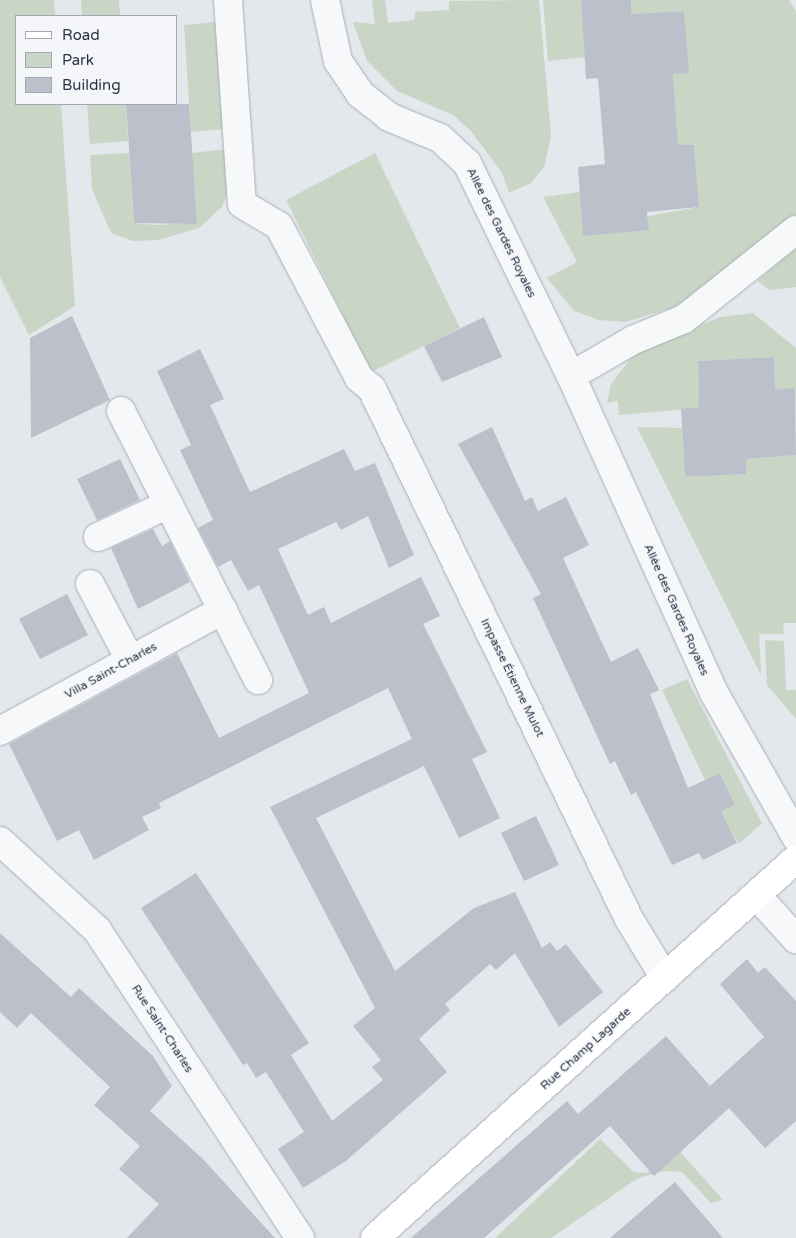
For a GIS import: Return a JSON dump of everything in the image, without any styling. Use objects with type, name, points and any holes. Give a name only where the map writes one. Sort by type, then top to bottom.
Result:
[{"type":"main road","name":"Rue Champ Lagarde","points":[[375,1238],[758,897],[796,859]]},
{"type":"street","name":"Impasse Étienne Mulot","points":[[228,0],[242,204],[279,226],[359,378],[372,389],[629,919],[666,978]]},
{"type":"street","name":"Allée des Gardes Royales","points":[[324,0],[338,61],[360,94],[389,117],[440,138],[467,163],[571,376],[714,693],[796,837]]},
{"type":"street","points":[[571,376],[633,340],[684,319],[796,230]]},
{"type":"street","points":[[122,412],[258,680]]},
{"type":"street","points":[[98,537],[169,504]]},
{"type":"street","points":[[90,584],[130,660]]},
{"type":"street","name":"Villa Saint-Charles","points":[[0,731],[223,610]]},
{"type":"street","name":"Rue Saint-Charles","points":[[0,841],[97,930],[300,1238]]},
{"type":"street","points":[[758,897],[796,939]]},
{"type":"green space","points":[[0,0],[54,0],[55,15],[15,15],[15,105],[61,105],[75,306],[29,335],[0,277]]},
{"type":"green space","points":[[81,0],[119,0],[120,15],[82,15]]},
{"type":"green space","points":[[372,0],[385,0],[388,23],[414,20],[415,12],[449,10],[449,1],[539,0],[551,136],[544,167],[531,183],[509,193],[502,173],[471,131],[453,115],[397,91],[367,61],[353,22],[375,24]]},
{"type":"green space","points":[[543,0],[581,0],[585,57],[548,61]]},
{"type":"green space","points":[[631,0],[789,0],[796,11],[796,218],[724,279],[672,308],[625,322],[599,320],[574,311],[547,278],[577,262],[543,197],[580,192],[583,235],[648,230],[648,216],[699,207],[694,145],[678,145],[673,74],[683,11],[631,14]]},
{"type":"green space","points":[[217,22],[225,129],[191,132],[184,25]]},
{"type":"green space","points":[[87,105],[126,105],[128,141],[90,144]]},
{"type":"green space","points":[[228,149],[230,187],[222,207],[199,228],[158,240],[133,241],[111,233],[92,189],[90,155],[129,153],[134,223],[155,225],[197,223],[192,153]]},
{"type":"green space","points":[[375,153],[460,328],[371,372],[286,200]]},
{"type":"green space","points":[[796,245],[796,287],[769,290],[758,281]]},
{"type":"green space","points":[[753,313],[796,348],[796,423],[795,389],[775,390],[774,357],[698,361],[699,394],[713,407],[619,415],[618,401],[607,403],[611,384],[634,354],[720,317]]},
{"type":"green space","points":[[637,427],[682,428],[685,477],[746,474],[746,459],[796,455],[796,623],[783,623],[784,634],[759,634],[761,675]]},
{"type":"green space","points":[[765,640],[784,641],[786,690],[796,690],[796,719],[767,685]]},
{"type":"green space","points":[[687,679],[762,823],[739,844],[720,811],[735,805],[720,773],[705,780],[662,690]]},
{"type":"green space","points":[[600,1139],[634,1172],[647,1173],[676,1147],[723,1200],[711,1203],[682,1172],[665,1171],[638,1178],[551,1238],[495,1238]]},
{"type":"building","points":[[581,0],[631,0],[631,14],[684,11],[689,73],[673,74],[678,145],[694,145],[699,207],[647,212],[649,230],[583,236],[578,167],[605,164],[598,78],[586,79]]},
{"type":"building","points":[[189,104],[197,224],[134,223],[126,105]]},
{"type":"building","points":[[72,316],[110,400],[31,438],[30,338]]},
{"type":"building","points":[[484,317],[502,357],[442,382],[424,346]]},
{"type":"building","points":[[200,349],[224,399],[210,405],[250,492],[344,449],[355,471],[375,463],[414,555],[389,568],[368,516],[341,530],[336,522],[278,549],[308,615],[324,607],[331,623],[421,577],[440,616],[423,624],[487,752],[472,759],[500,818],[459,838],[424,766],[316,818],[395,971],[474,908],[515,892],[542,948],[550,942],[557,951],[566,944],[603,992],[559,1027],[515,953],[496,970],[490,964],[445,1004],[450,1010],[419,1039],[447,1072],[346,1161],[303,1188],[278,1149],[304,1132],[266,1072],[256,1078],[247,1063],[243,1065],[141,908],[196,873],[309,1043],[291,1055],[332,1121],[383,1080],[372,1067],[381,1060],[353,1026],[375,1008],[270,807],[412,739],[388,688],[159,803],[161,808],[142,817],[149,830],[94,860],[79,830],[57,841],[9,744],[177,653],[219,738],[309,693],[259,585],[248,591],[231,560],[218,567],[198,528],[213,520],[180,450],[191,445],[157,371]]},
{"type":"building","points":[[774,357],[775,390],[795,388],[796,455],[746,459],[746,474],[685,477],[681,409],[699,407],[698,361]]},
{"type":"building","points":[[492,427],[525,501],[532,497],[538,511],[566,497],[589,545],[563,558],[611,662],[638,648],[659,690],[650,694],[688,788],[720,773],[735,805],[721,811],[737,843],[703,860],[699,853],[672,865],[636,792],[631,795],[615,761],[610,764],[533,598],[541,594],[458,444]]},
{"type":"building","points":[[120,459],[140,500],[97,520],[77,479]]},
{"type":"building","points":[[153,529],[162,546],[170,541],[190,582],[138,609],[111,548]]},
{"type":"building","points":[[67,594],[88,635],[40,659],[19,619]]},
{"type":"building","points":[[536,816],[559,865],[524,881],[501,833]]},
{"type":"building","points":[[0,933],[71,997],[79,988],[153,1056],[172,1086],[150,1111],[203,1159],[275,1238],[127,1238],[159,1204],[119,1169],[140,1146],[94,1105],[110,1087],[31,1013],[17,1028],[0,1012]]},
{"type":"building","points":[[747,959],[758,973],[765,967],[796,1001],[796,1121],[765,1148],[729,1108],[654,1176],[610,1126],[484,1238],[411,1238],[567,1101],[578,1114],[666,1036],[710,1086],[764,1037],[720,984]]},
{"type":"building","points":[[675,1182],[723,1238],[610,1238]]}]
